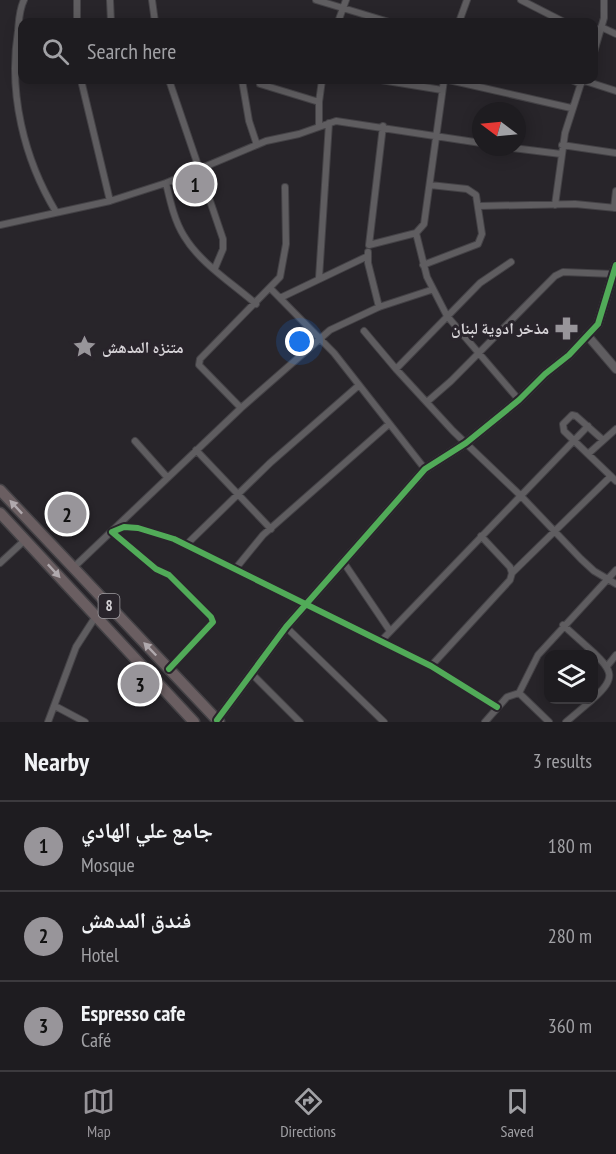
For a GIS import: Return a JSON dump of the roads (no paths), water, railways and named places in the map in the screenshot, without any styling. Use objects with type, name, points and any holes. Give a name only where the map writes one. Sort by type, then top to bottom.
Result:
[{"type":"highway","name":"8","points":[[0,490],[218,721]]},
{"type":"highway","name":"8","points":[[0,513],[188,719]]},
{"type":"street","points":[[20,18],[24,0]]},
{"type":"street","points":[[77,0],[77,18]]},
{"type":"street","points":[[110,0],[111,18]]},
{"type":"street","points":[[152,0],[154,18]]},
{"type":"street","points":[[316,0],[376,18]]},
{"type":"street","points":[[339,18],[346,0]]},
{"type":"street","points":[[521,0],[556,18]]},
{"type":"street","points":[[598,35],[604,0]]},
{"type":"street","points":[[460,18],[465,1]]},
{"type":"street","points":[[601,27],[616,34]]},
{"type":"street","points":[[18,31],[15,91],[37,173],[56,212]]},
{"type":"street","points":[[82,84],[110,201]]},
{"type":"street","points":[[170,84],[201,168],[223,239],[223,249],[215,268]]},
{"type":"street","points":[[243,84],[249,121],[257,145]]},
{"type":"street","points":[[260,84],[319,102]]},
{"type":"street","points":[[319,126],[321,84]]},
{"type":"street","points":[[405,84],[442,90]]},
{"type":"street","points":[[369,245],[416,233],[424,224],[443,84]]},
{"type":"street","points":[[466,84],[571,108]]},
{"type":"street","points":[[555,205],[562,146],[571,108],[581,84]]},
{"type":"street","points":[[593,84],[616,92]]},
{"type":"street","points":[[0,217],[1,225],[110,201],[165,183],[257,145],[336,121],[383,126],[472,141]]},
{"type":"street","points":[[318,278],[329,123]]},
{"type":"street","points":[[379,308],[368,256],[383,126]]},
{"type":"street","points":[[562,146],[616,153]]},
{"type":"street","points":[[526,150],[561,154]]},
{"type":"street","points":[[165,183],[184,236],[215,268],[256,304]]},
{"type":"street","points":[[423,265],[478,244],[482,234],[476,195],[468,189],[430,185]]},
{"type":"street","points":[[241,408],[199,365],[202,354],[271,289],[280,276],[286,244],[285,187]]},
{"type":"street","points":[[479,206],[555,205],[615,208],[616,191]]},
{"type":"street","points":[[416,233],[431,290],[447,316],[519,400]]},
{"type":"street","points":[[280,298],[368,256]]},
{"type":"street","points":[[396,369],[480,283],[511,262]]},
{"type":"street","points":[[218,721],[286,627],[425,469],[466,443],[519,400],[598,324],[616,265]]},
{"type":"street","points":[[428,401],[451,381],[555,276],[563,272],[613,274]]},
{"type":"street","points":[[271,289],[321,339],[425,469]]},
{"type":"street","points":[[73,568],[166,477],[330,330],[379,308],[431,290]]},
{"type":"street","points":[[364,331],[396,369],[466,443],[581,559],[616,584]]},
{"type":"street","points":[[587,335],[616,369]]},
{"type":"street","points":[[186,545],[237,494],[358,386]]},
{"type":"street","points":[[431,666],[510,580],[512,573],[614,478],[563,428],[569,417],[576,416],[603,440]]},
{"type":"street","points":[[236,568],[271,529],[389,424]]},
{"type":"street","points":[[382,640],[588,426]]},
{"type":"street","points":[[588,454],[616,429]]},
{"type":"street","points":[[135,441],[166,477]]},
{"type":"street","points":[[196,450],[271,529]]},
{"type":"street","points":[[112,532],[124,527],[138,528],[186,545],[382,640],[431,666],[497,707]]},
{"type":"street","points":[[112,532],[156,569],[169,575],[211,617],[211,627],[169,669]]},
{"type":"street","points":[[481,536],[510,567],[512,573]]},
{"type":"street","points":[[0,563],[25,540]]},
{"type":"street","points":[[344,563],[390,631]]},
{"type":"street","points":[[484,722],[507,697],[519,693],[538,655],[563,625],[616,570]]},
{"type":"street","points":[[48,722],[76,647],[96,616]]},
{"type":"street","points":[[563,625],[608,665],[610,675],[606,686],[598,694]]},
{"type":"street","points":[[286,627],[384,722]]},
{"type":"street","points":[[608,665],[616,655]]},
{"type":"street","points":[[251,673],[300,722]]},
{"type":"street","points":[[519,693],[549,722]]},
{"type":"street","points":[[566,722],[587,704]]},
{"type":"street","points":[[55,706],[85,722]]},
{"type":"place","name":"جامع علي الهادي","points":[[195,184]]},
{"type":"place","name":"مذخر ادوية لبنان","points":[[567,328]]},
{"type":"place","name":"متنزه المدهش","points":[[84,347]]},
{"type":"place","name":"فندق المدهش","points":[[67,514]]},
{"type":"place","name":"Espresso cafe","points":[[140,684]]}]
